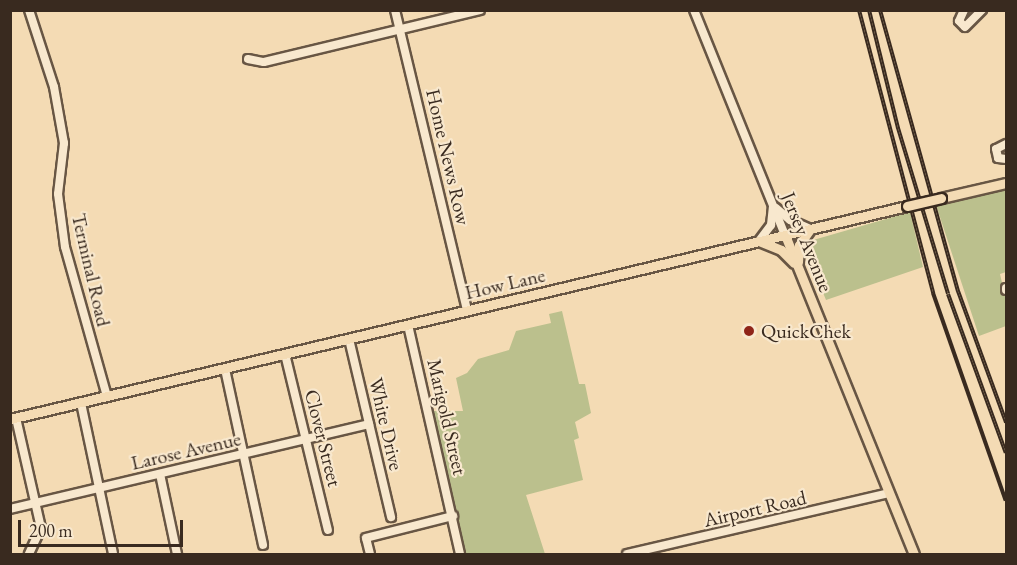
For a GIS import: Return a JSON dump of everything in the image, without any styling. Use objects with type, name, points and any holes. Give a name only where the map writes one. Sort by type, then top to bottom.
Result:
[{"type":"main road","name":"How Lane","points":[[13,419],[1006,183]]},
{"type":"main road","points":[[798,267],[799,245],[810,229]]},
{"type":"main road","name":"Jersey Avenue","points":[[785,235],[914,555]]},
{"type":"main road","points":[[759,241],[781,250],[798,267]]},
{"type":"street","name":"Terminal Road","points":[[29,10],[54,87],[64,143],[58,194],[65,247],[107,396]]},
{"type":"street","name":"Home News Row","points":[[395,10],[467,312]]},
{"type":"street","points":[[248,59],[264,62],[480,10]]},
{"type":"street","name":"Jersey Avenue","points":[[694,10],[785,235]]},
{"type":"street","points":[[964,10],[959,21],[961,25],[970,27],[982,10]]},
{"type":"street","points":[[1006,144],[996,149],[998,158],[1006,159]]},
{"type":"street","points":[[773,206],[787,219],[810,229]]},
{"type":"street","points":[[759,241],[771,225],[773,206]]},
{"type":"street","name":"Marigold Street","points":[[408,325],[460,555]]},
{"type":"street","name":"White Drive","points":[[349,339],[391,517]]},
{"type":"street","name":"Clover Street","points":[[285,354],[328,530]]},
{"type":"street","points":[[225,369],[263,545]]},
{"type":"street","points":[[81,403],[113,555]]},
{"type":"street","points":[[13,419],[41,530],[29,555]]},
{"type":"street","name":"Larose Avenue","points":[[10,509],[369,424]]},
{"type":"street","points":[[160,474],[177,555]]},
{"type":"street","name":"Airport Road","points":[[627,555],[889,493]]},
{"type":"street","points":[[370,555],[366,538],[453,516]]},
{"type":"green space","points":[[1006,188],[1006,272],[1000,274],[1006,300],[1006,326],[979,336],[936,205]]},
{"type":"green space","points":[[910,212],[923,267],[826,300],[803,243]]},
{"type":"green space","points":[[562,311],[579,384],[585,384],[591,413],[575,422],[579,438],[574,440],[583,480],[526,495],[545,554],[461,554],[430,411],[463,411],[456,378],[467,373],[478,359],[509,350],[516,331],[551,323],[549,314]]},
{"type":"railway","points":[[859,10],[933,293],[1006,501]]},
{"type":"railway","points":[[869,10],[898,128],[948,294],[1006,453]]},
{"type":"railway","points":[[880,10],[958,291],[1006,422]]},
{"type":"place","name":"QuickChek","points":[[749,331]]}]
